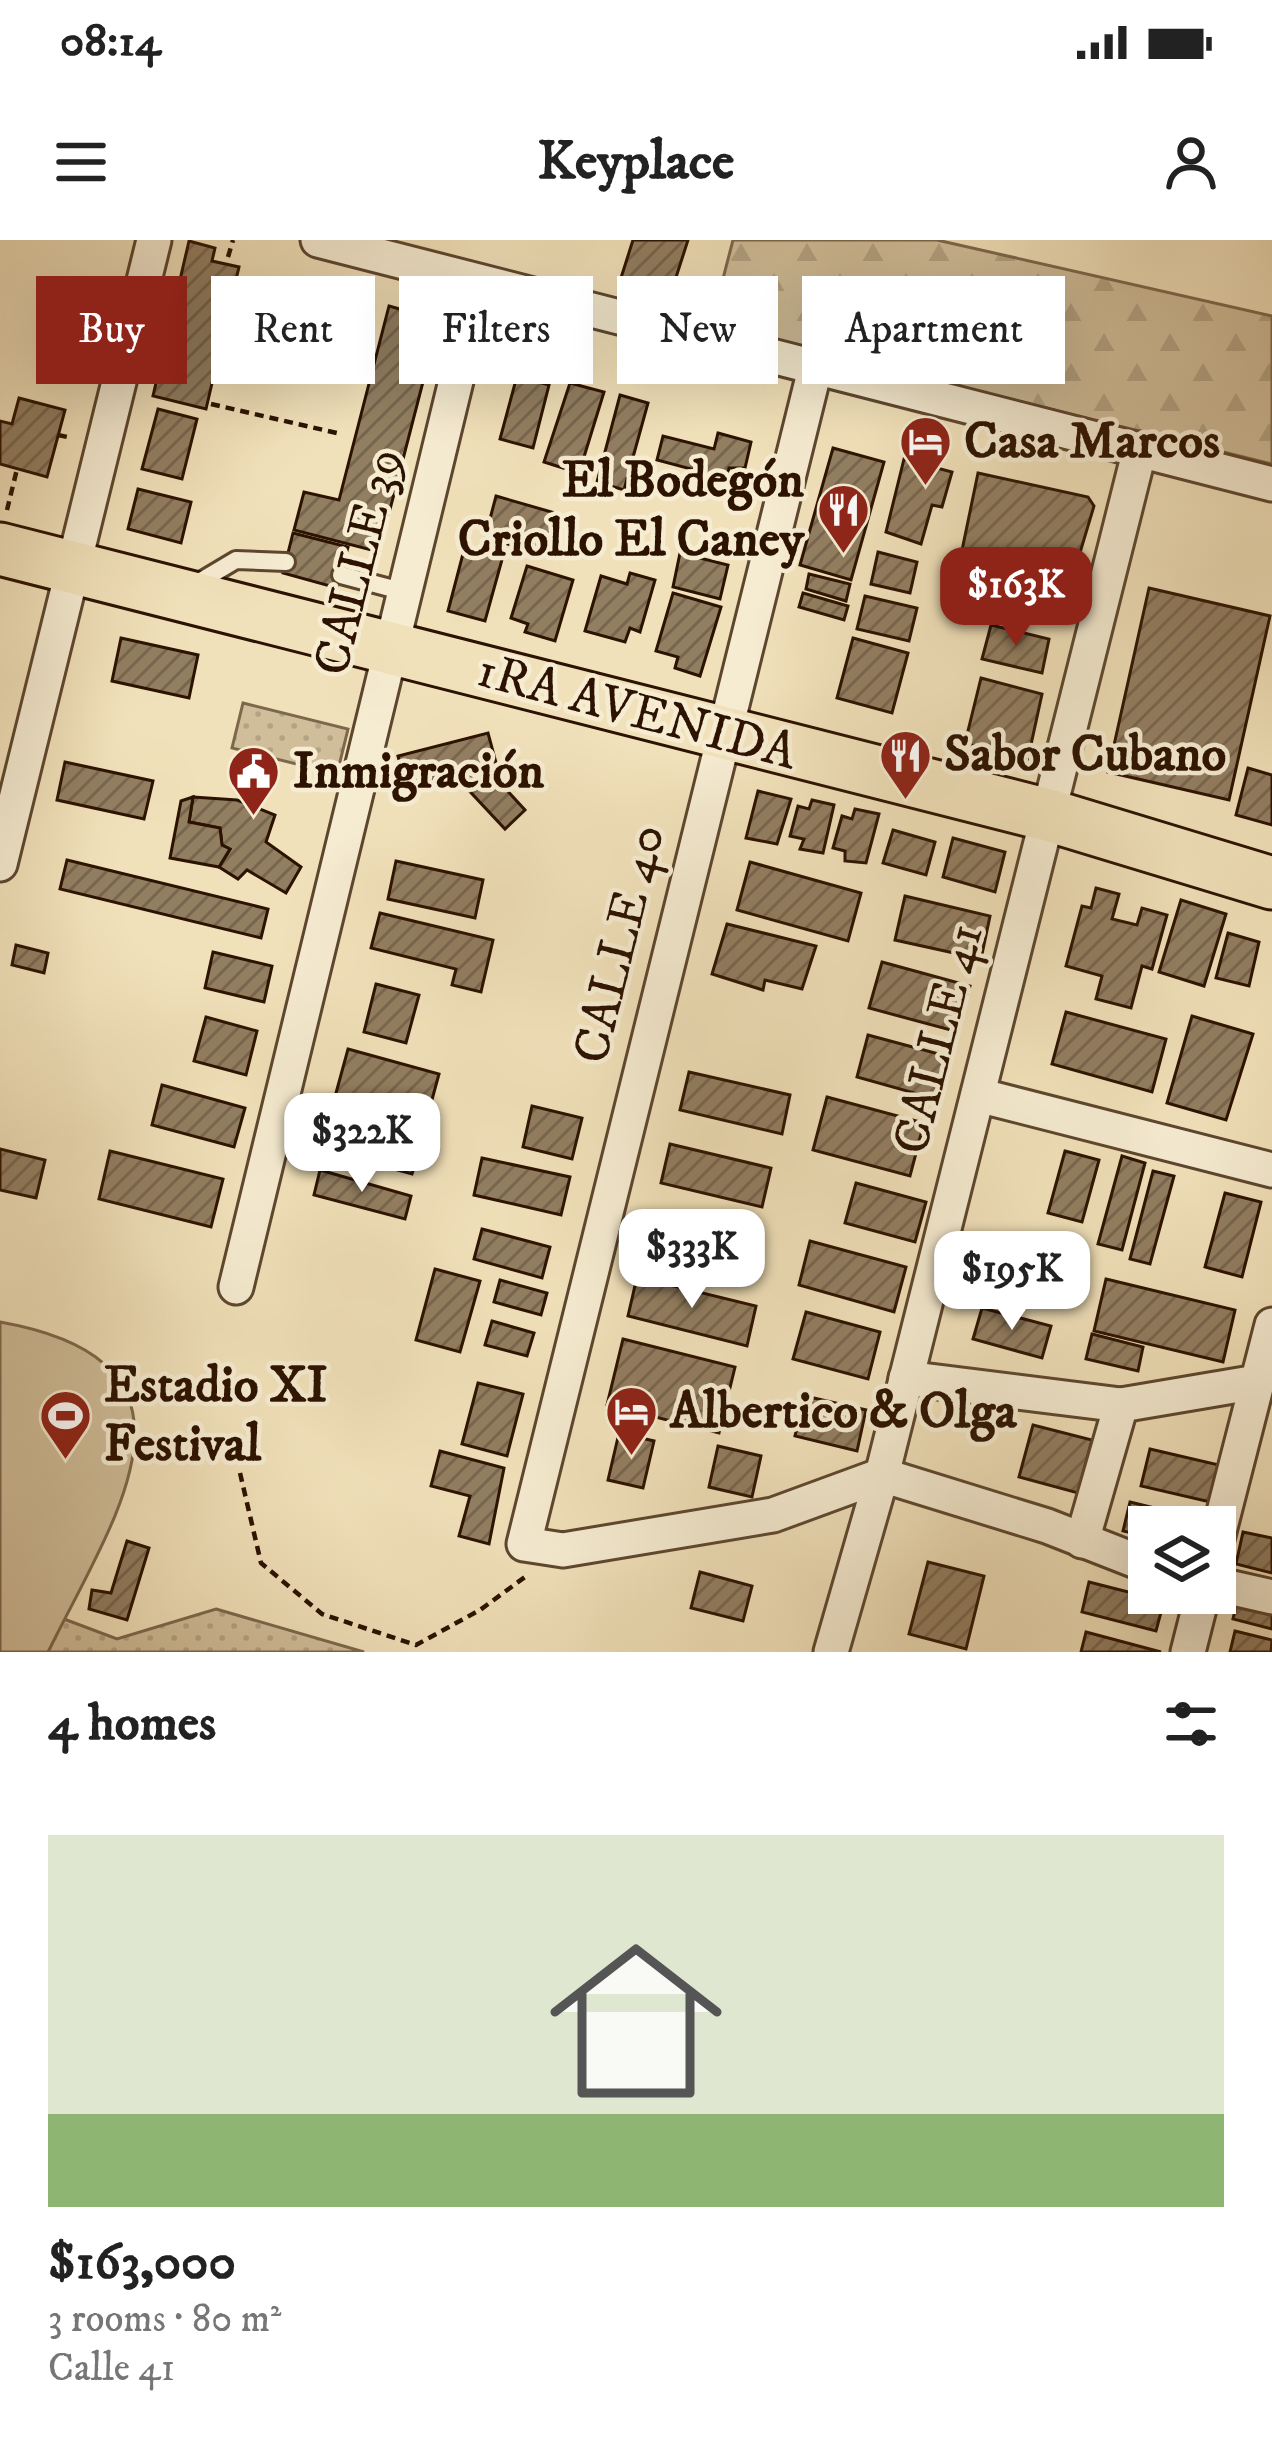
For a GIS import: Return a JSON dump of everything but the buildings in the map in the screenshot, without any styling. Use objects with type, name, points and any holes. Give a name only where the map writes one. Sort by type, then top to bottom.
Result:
[{"type":"main road","name":"1RA AVENIDA","points":[[2,536],[77,566],[724,736],[1048,815],[1272,883]]},
{"type":"street","points":[[146,276],[154,240]]},
{"type":"street","points":[[318,240],[457,276]]},
{"type":"street","points":[[593,311],[802,366]]},
{"type":"street","points":[[0,865],[120,384]]},
{"type":"street","name":"CALLE 39","points":[[236,1287],[455,384]]},
{"type":"street","name":"CALLE 40","points":[[563,1550],[524,1544],[811,384]]},
{"type":"street","points":[[877,384],[1272,484]]},
{"type":"street","name":"CALLE 41","points":[[831,1652],[882,1475],[1140,448]]},
{"type":"street","points":[[978,1095],[1272,1170]]},
{"type":"street","points":[[1225,1506],[1272,1325]]},
{"type":"street","points":[[906,1378],[1121,1405],[1257,1382]]},
{"type":"street","points":[[1082,1541],[1121,1405]]},
{"type":"street","points":[[563,1550],[773,1515],[882,1475],[1128,1558]]},
{"type":"street","points":[[1236,1589],[1272,1597]]},
{"type":"street","points":[[1188,1652],[1198,1614]]},
{"type":"lane","points":[[183,592],[236,560],[286,562]]},
{"type":"lane","points":[[341,574],[405,592]]},
{"type":"path","points":[[228,257],[233,240]]},
{"type":"path","points":[[211,404],[341,434]]},
{"type":"path","points":[[2,536],[17,469]]},
{"type":"path","points":[[240,1473],[262,1563],[322,1614],[416,1645],[480,1610],[563,1550]]},
{"type":"green space","points":[[733,240],[937,240],[1272,316],[1272,464],[949,384],[1065,384],[1065,276],[802,276],[802,348],[778,342],[778,276],[724,276]]},
{"type":"green space","points":[[243,703],[348,729],[337,774],[232,748]]},
{"type":"green space","name":"Estadio XI Festival","points":[[0,1322],[69,1342],[112,1371],[132,1408],[134,1451],[122,1498],[48,1652],[0,1652]]},
{"type":"green space","points":[[216,1609],[364,1652],[48,1652],[64,1619],[117,1639]]},
{"type":"place","name":"Casa Marcos","points":[[925,488]]},
{"type":"place","name":"El Bodegón Criollo El Caney","points":[[843,556]]},
{"type":"place","name":"Sabor Cubano","points":[[905,801]]},
{"type":"place","name":"Inmigración","points":[[254,818]]},
{"type":"place","name":"Albertico & Olga","points":[[631,1458]]},
{"type":"place","name":"Estadio XI Festival","points":[[65,1461]]}]
